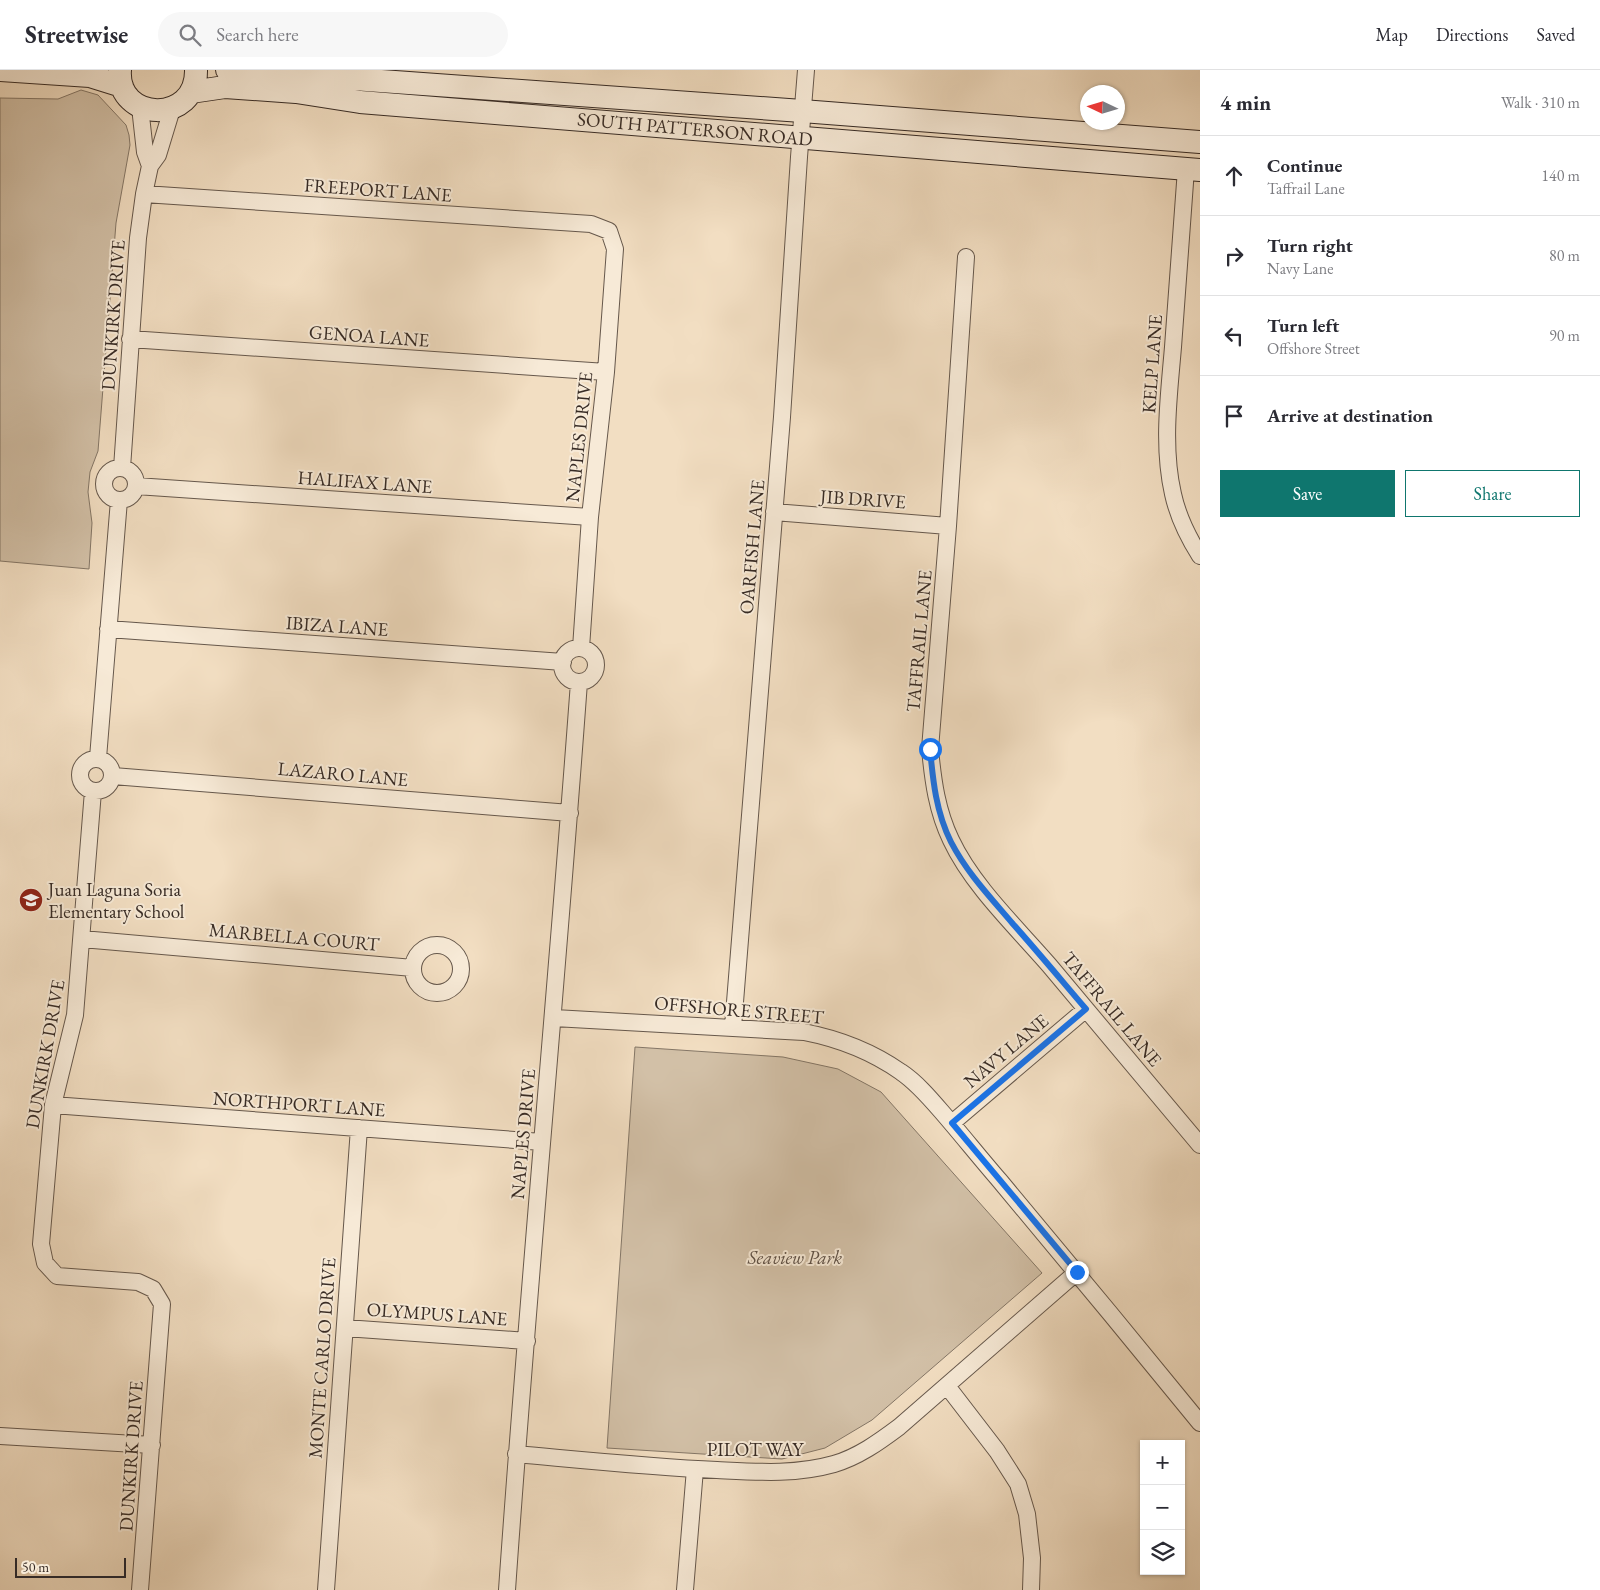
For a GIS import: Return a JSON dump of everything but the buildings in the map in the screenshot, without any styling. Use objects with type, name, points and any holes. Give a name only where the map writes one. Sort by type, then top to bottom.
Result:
[{"type":"street","points":[[0,70],[121,78],[133,102],[140,107],[161,111],[183,102],[191,92],[195,82],[196,70]]},
{"type":"street","name":"SOUTH PATTERSON ROAD","points":[[227,70],[802,111],[1200,142]]},
{"type":"street","name":"OARFISH LANE","points":[[732,1027],[782,417],[806,70]]},
{"type":"street","name":"SOUTH PATTERSON ROAD","points":[[191,92],[224,87],[296,92],[360,102],[1193,170]]},
{"type":"street","name":"DUNKIRK DRIVE","points":[[140,107],[145,152],[150,166]]},
{"type":"street","name":"DUNKIRK DRIVE","points":[[122,468],[138,238],[144,194],[150,166],[158,155],[172,108]]},
{"type":"street","name":"KELP LANE","points":[[1193,170],[1168,408],[1168,464],[1172,494],[1178,513],[1189,538],[1200,556]]},
{"type":"street","name":"FREEPORT LANE","points":[[144,194],[591,224],[609,231]]},
{"type":"street","name":"NAPLES DRIVE","points":[[581,648],[590,517],[606,372],[615,249],[609,231]]},
{"type":"street","name":"TAFFRAIL LANE","points":[[966,257],[948,526],[930,749],[933,782],[940,812],[951,840],[966,867],[982,888],[1200,1145]]},
{"type":"street","name":"GENOA LANE","points":[[130,339],[606,372]]},
{"type":"street","points":[[117,468],[122,468],[131,472],[136,481],[136,486],[129,498],[119,500],[109,496],[104,482],[108,473],[117,468]]},
{"type":"street","name":"HALIFAX LANE","points":[[136,486],[590,517]]},
{"type":"street","points":[[98,758],[119,500]]},
{"type":"street","name":"JIB DRIVE","points":[[774,512],[948,526]]},
{"type":"street","name":"IBIZA LANE","points":[[108,629],[563,662]]},
{"type":"street","points":[[581,648],[592,653],[596,669],[590,678],[579,682],[573,681],[565,673],[563,662],[564,657],[571,650],[581,648]]},
{"type":"street","name":"NAPLES DRIVE","points":[[506,1590],[542,1142],[554,1018],[579,682]]},
{"type":"street","points":[[98,758],[107,762],[112,771],[112,776],[112,781],[104,789],[93,791],[81,782],[81,770],[87,761],[98,758]]},
{"type":"street","name":"LAZARO LANE","points":[[112,776],[570,813]]},
{"type":"street","name":"DUNKIRK DRIVE","points":[[93,791],[75,1015],[53,1105],[41,1244],[45,1263],[57,1276],[138,1282],[153,1289],[162,1304],[140,1590]]},
{"type":"street","name":"MARBELLA COURT","points":[[82,939],[413,968]]},
{"type":"street","name":"NAVY LANE","points":[[952,1123],[1086,1009]]},
{"type":"street","name":"OFFSHORE STREET","points":[[554,1018],[804,1032],[853,1045],[877,1056],[903,1073],[923,1091],[952,1123],[1200,1423]]},
{"type":"street","name":"NORTHPORT LANE","points":[[53,1105],[542,1142]]},
{"type":"street","name":"MONTE CARLO DRIVE","points":[[326,1590],[359,1128]]},
{"type":"street","name":"PILOT WAY","points":[[516,1454],[695,1469],[782,1473],[809,1470],[835,1464],[857,1455],[878,1443],[947,1386],[1077,1272]]},
{"type":"street","name":"OLYMPUS LANE","points":[[345,1328],[526,1341]]},
{"type":"street","points":[[947,1386],[997,1451],[1018,1484],[1027,1514],[1032,1558],[1032,1590]]},
{"type":"street","points":[[0,1436],[152,1445]]},
{"type":"street","points":[[685,1590],[695,1469]]},
{"type":"green space","points":[[81,90],[98,95],[126,125],[130,145],[116,223],[98,451],[90,472],[88,492],[92,523],[89,569],[0,561],[0,98],[58,99]]},
{"type":"green space","name":"Seaview Park","points":[[635,1047],[783,1057],[838,1069],[881,1092],[1042,1273],[872,1420],[825,1448],[782,1459],[607,1448]]},
{"type":"place","name":"Juan Laguna Soria Elementary School","points":[[31,900]]},
{"type":"route","points":[[930,749],[933,782],[940,812],[951,840],[966,867],[1086,1009],[952,1123],[1077,1272]]}]
